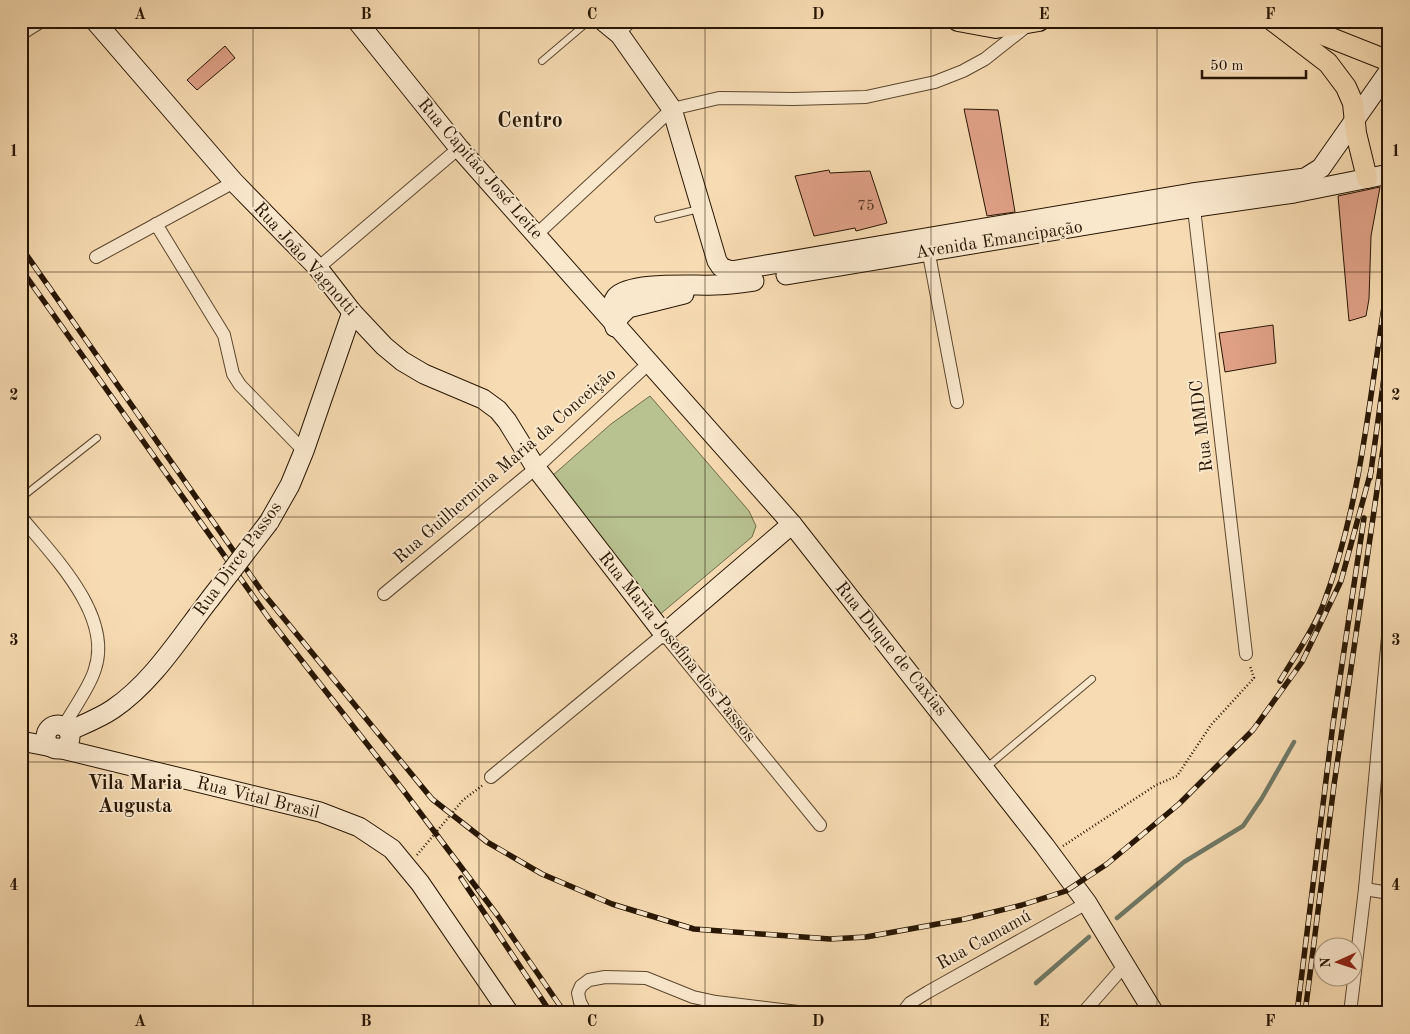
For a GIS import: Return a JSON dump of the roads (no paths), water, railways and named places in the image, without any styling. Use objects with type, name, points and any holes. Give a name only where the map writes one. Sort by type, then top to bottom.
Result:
[{"type":"main road","name":"Rua João Vagnotti","points":[[95,21],[234,182],[318,268],[352,312],[384,346],[402,361],[424,374],[482,399],[498,410],[536,468]]},
{"type":"main road","name":"Rua Capitão José Leite","points":[[357,21],[459,148],[537,234],[588,294],[613,303]]},
{"type":"main road","points":[[603,21],[620,36],[672,109],[716,261],[714,268],[706,275],[655,286]]},
{"type":"main road","points":[[958,21],[996,28],[1034,23]]},
{"type":"main road","points":[[1273,21],[1328,63],[1338,74],[1354,104],[1356,133],[1367,178]]},
{"type":"main road","points":[[1288,21],[1389,60]]},
{"type":"main road","points":[[1367,53],[1389,43]]},
{"type":"main road","points":[[1356,118],[1389,71]]},
{"type":"main road","name":"Avenida Emancipação","points":[[716,261],[725,270],[739,271],[927,244],[1193,200],[1292,181],[1305,178],[1321,168],[1356,118]]},
{"type":"main road","name":"Avenida Emancipação","points":[[1193,200],[1300,192],[1389,174]]},
{"type":"main road","name":"Avenida Emancipação","points":[[613,303],[621,293],[630,290],[655,286],[717,285],[927,244]]},
{"type":"main road","points":[[615,327],[619,317],[628,308],[717,285]]},
{"type":"main road","name":"Rua Duque de Caxias","points":[[588,294],[615,327],[792,524],[986,768],[1087,903],[1154,1013]]},
{"type":"main road","points":[[613,303],[612,317],[615,327]]},
{"type":"main road","name":"Rua Dirce Passos","points":[[60,737],[113,709],[132,694],[210,599],[269,522],[290,485],[304,451],[352,312]]},
{"type":"main road","name":"Rua Maria Josefina dos Passos","points":[[536,468],[664,634]]},
{"type":"main road","points":[[664,634],[792,524]]},
{"type":"main road","name":"Rua Vital Brasil","points":[[21,736],[60,737],[98,759],[320,812],[359,827],[392,849],[414,876],[509,1013]]},
{"type":"main road","name":"Rua Vital Brasil","points":[[21,741],[60,737]]},
{"type":"street","points":[[21,34],[42,21]]},
{"type":"street","points":[[537,234],[672,109],[719,98],[793,99],[866,97],[935,82],[963,71],[985,58],[1034,23]]},
{"type":"street","points":[[318,268],[459,148]]},
{"type":"street","points":[[96,257],[234,182]]},
{"type":"street","name":"Rua MMDC","points":[[1193,200],[1246,654]]},
{"type":"street","points":[[156,224],[224,335],[232,374],[304,451]]},
{"type":"street","points":[[927,244],[957,402]]},
{"type":"street","name":"Rua Guilhermina Maria da Conceição","points":[[384,594],[536,468],[648,364]]},
{"type":"street","points":[[21,517],[78,589],[94,619],[100,645],[95,670],[60,737]]},
{"type":"street","points":[[1350,1013],[1365,889],[1389,626]]},
{"type":"street","points":[[491,777],[664,634]]},
{"type":"street","name":"Rua Maria Josefina dos Passos","points":[[664,634],[820,825]]},
{"type":"street","points":[[1365,889],[1389,893]]},
{"type":"street","name":"Rua Camamú","points":[[902,1013],[910,1003],[928,992],[1087,903]]},
{"type":"street","points":[[1084,1013],[1124,965]]},
{"type":"street","points":[[586,1013],[578,993],[581,986],[596,977],[646,978],[693,997],[716,1002],[806,1013]]},
{"type":"lane","points":[[542,60],[589,21]]},
{"type":"lane","points":[[620,36],[635,21]]},
{"type":"lane","points":[[658,219],[702,208]]},
{"type":"lane","points":[[21,498],[97,438]]},
{"type":"lane","points":[[986,768],[1092,679]]},
{"type":"waterway","points":[[1117,918],[1184,862],[1243,826],[1262,798],[1294,742]]},
{"type":"waterway","points":[[1036,983],[1089,937]]},
{"type":"railway","points":[[21,247],[263,593],[432,799],[487,842],[542,874],[612,904],[694,929],[830,939],[866,937],[965,919],[1022,905],[1066,891],[1107,864],[1179,804],[1253,730],[1302,662],[1341,581],[1371,471]]},
{"type":"railway","points":[[21,269],[270,620],[403,790],[498,916],[565,1013]]},
{"type":"railway","points":[[1280,681],[1319,615],[1337,565],[1348,524],[1364,442],[1389,276]]},
{"type":"railway","points":[[1370,478],[1389,342]]},
{"type":"railway","points":[[1305,1013],[1334,785],[1389,408]]},
{"type":"railway","points":[[1297,1013],[1333,724],[1364,518]]},
{"type":"railway","points":[[461,878],[551,1013]]},
{"type":"district","name":"Centro","points":[[530,121]]},
{"type":"district","name":"Vila Maria Augusta","points":[[135,796]]}]
